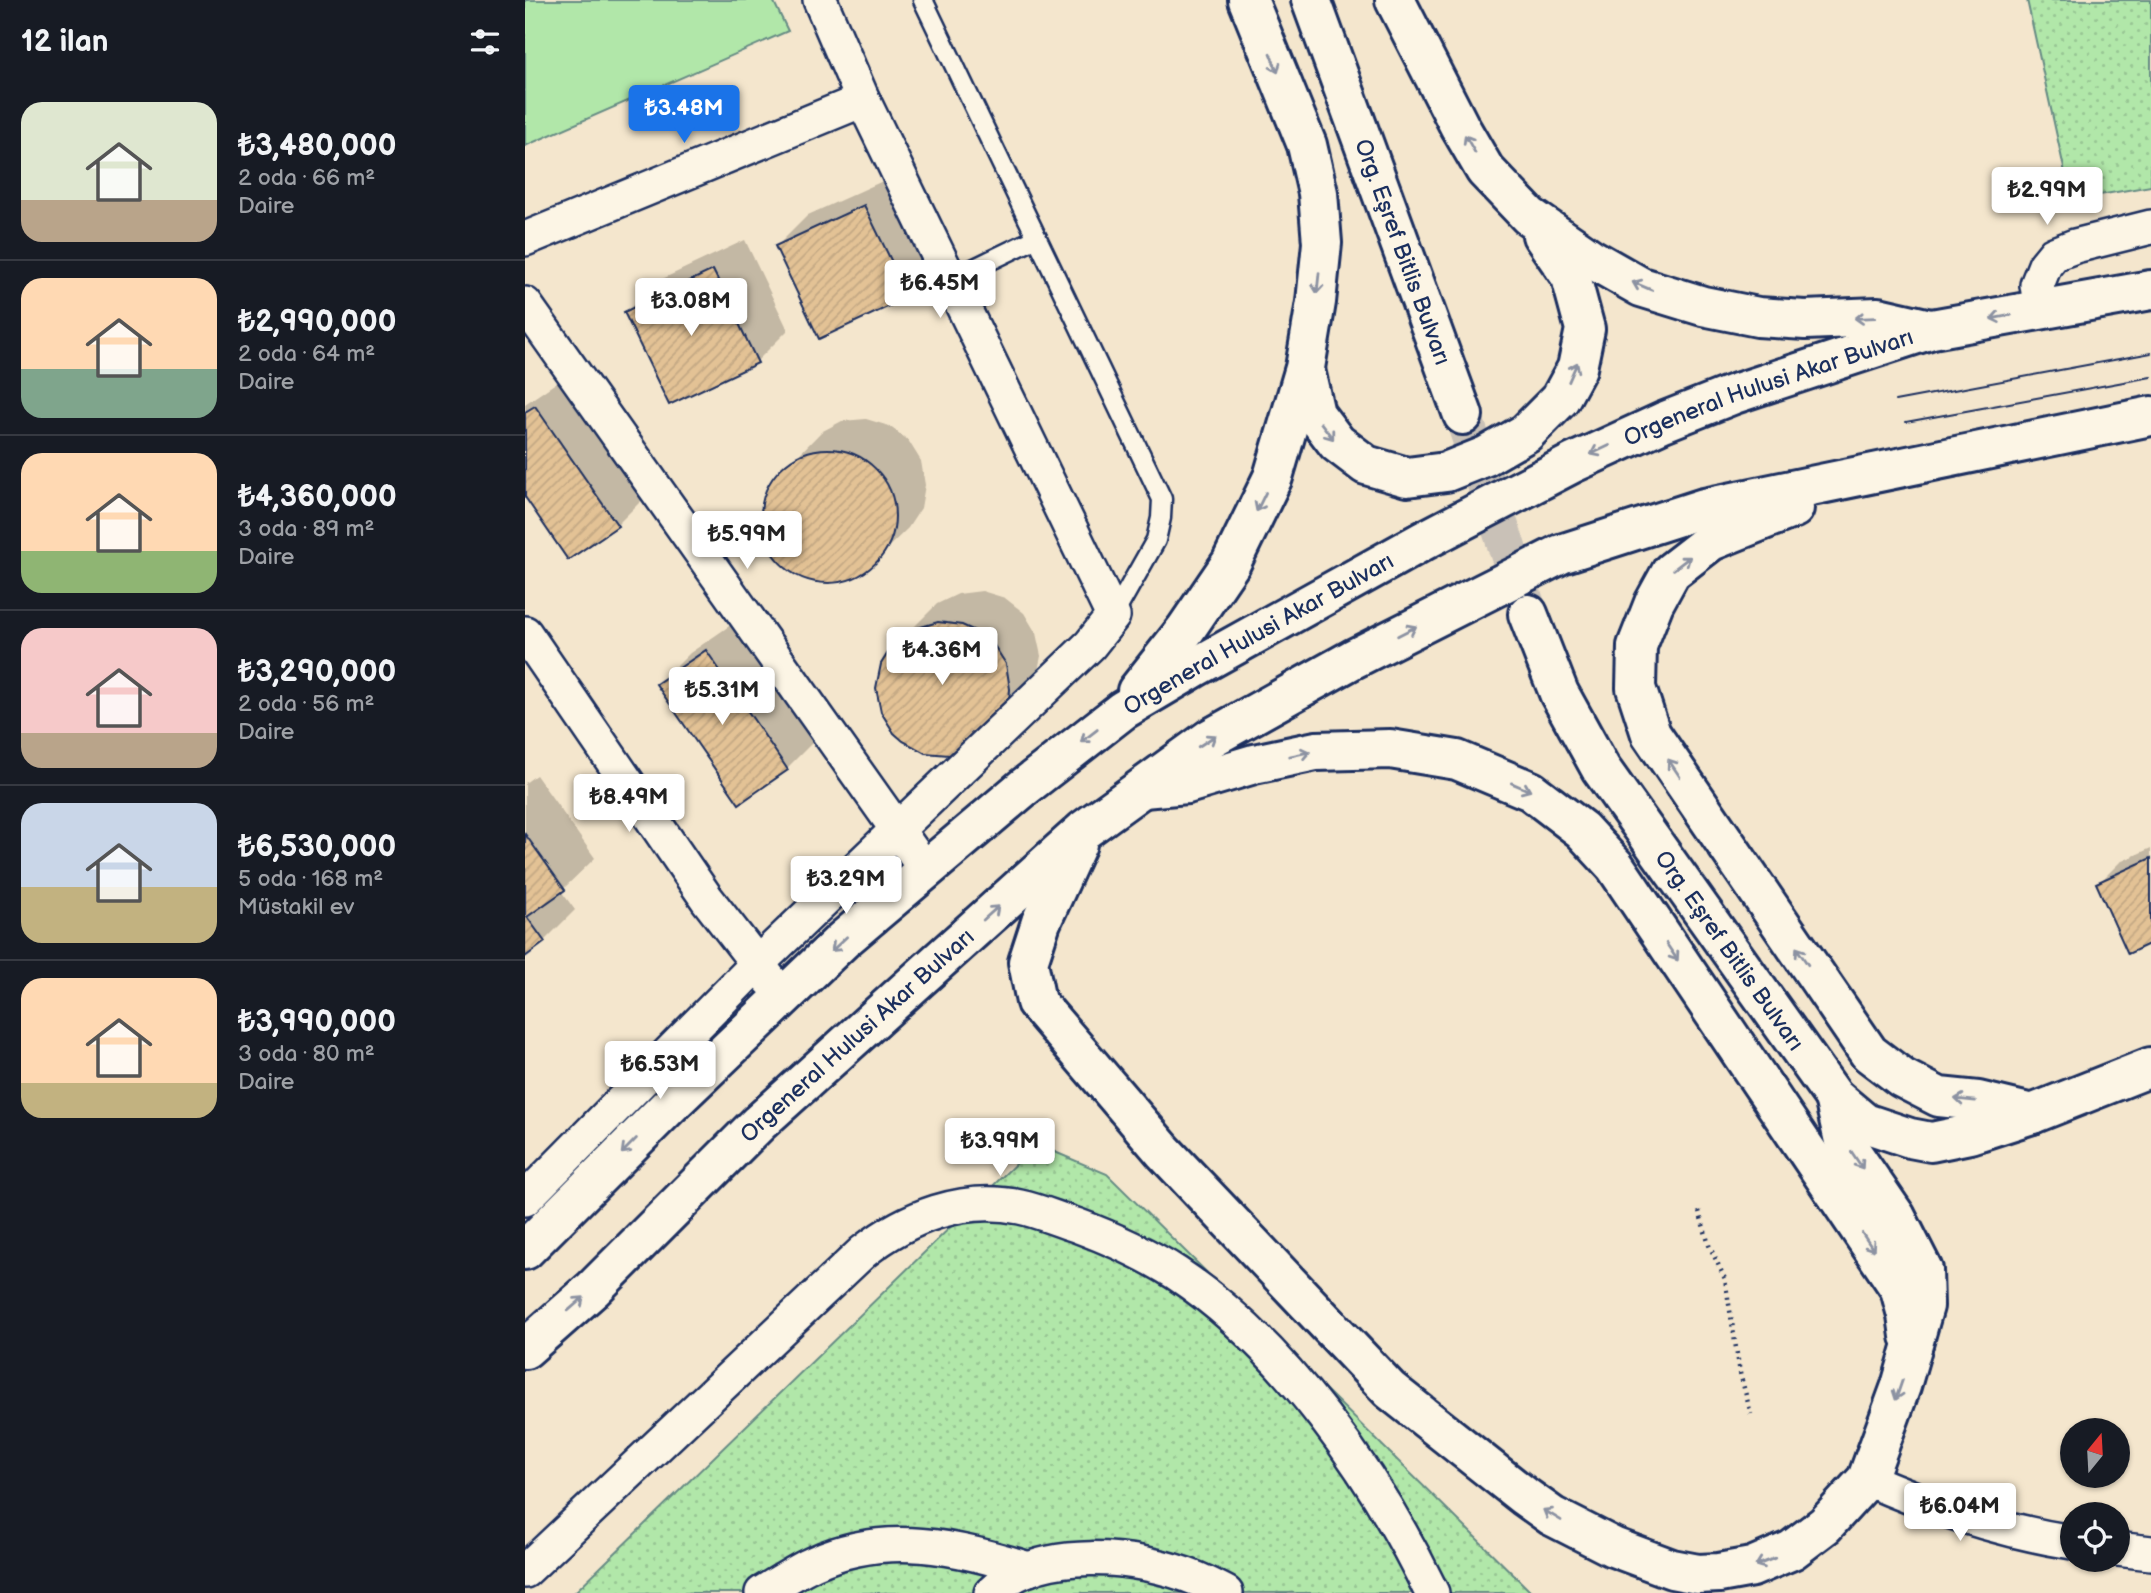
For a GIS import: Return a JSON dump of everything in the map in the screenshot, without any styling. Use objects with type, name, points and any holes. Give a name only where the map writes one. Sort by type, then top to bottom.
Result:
[{"type":"main road","points":[[1123,709],[1186,629],[1231,563],[1273,477],[1305,368],[1322,243],[1318,193],[1307,145],[1248,0]]},
{"type":"main road","name":"Org. Eşref Bitlis Bulvarı","points":[[1297,0],[1344,89]]},
{"type":"main road","name":"Org. Eşref Bitlis Bulvarı","points":[[1311,0],[1463,415]]},
{"type":"main road","points":[[1305,368],[1315,414],[1337,443],[1366,465],[1407,477],[1446,472],[1486,456],[1526,433],[1560,399],[1577,368],[1585,328],[1571,277],[1529,216],[1485,170],[1395,0]]},
{"type":"main road","points":[[1529,216],[1590,258],[1641,287],[1703,306],[1758,317],[1805,320],[1878,317],[1932,329]]},
{"type":"main road","points":[[2055,308],[2151,278]]},
{"type":"main road","name":"Orgeneral Hulusi Akar Bulvarı","points":[[525,1250],[670,1104],[843,940],[925,869],[1123,709],[1423,541],[1573,463],[1663,422],[1734,394],[1932,329],[2151,290]]},
{"type":"main road","name":"Orgeneral Hulusi Akar Bulvarı","points":[[525,1349],[602,1280],[759,1123],[1084,830],[1211,738],[1297,689],[1561,554],[1704,508],[2151,416]]},
{"type":"main road","points":[[2070,432],[2151,431]]},
{"type":"main road","points":[[1887,472],[1711,541],[1671,572],[1654,603],[1637,646],[1636,688],[1651,734],[1869,1053],[1902,1078],[1939,1097],[1978,1101],[2032,1114]]},
{"type":"main road","name":"Org. Eşref Bitlis Bulvarı","points":[[1528,614],[1559,694],[1601,769],[1834,1097],[1865,1123],[1931,1142],[1970,1134],[2032,1114],[2151,1067]]},
{"type":"main road","points":[[1138,789],[1187,784],[1255,764],[1316,751],[1390,749],[1457,760],[1531,791],[1583,830],[1615,866],[1899,1289],[1907,1315],[1912,1352]]},
{"type":"main road","points":[[1084,830],[1041,922],[1028,962],[1036,1002],[1164,1152],[1390,1390],[1552,1516],[1613,1548],[1672,1569],[1698,1574],[1744,1569],[1792,1550],[1825,1525],[1867,1479],[1912,1352],[1924,1306],[1923,1270],[1896,1217],[1844,1141],[1834,1097]]},
{"type":"street","points":[[525,1199],[757,964],[1090,645],[1113,616],[863,100],[820,0]]},
{"type":"street","points":[[525,239],[863,100]]},
{"type":"street","points":[[2055,308],[2037,285],[2040,274],[2053,254],[2151,228]]},
{"type":"street","points":[[525,304],[925,869]]},
{"type":"street","points":[[525,633],[707,899],[784,997]]},
{"type":"street","points":[[525,1571],[870,1246],[911,1221],[938,1211],[966,1205],[992,1204],[1042,1213],[1104,1236],[1140,1253],[1175,1273],[1239,1321],[1280,1365],[1354,1458],[1386,1508],[1425,1591]]},
{"type":"street","points":[[1867,1479],[1959,1515],[2060,1540]]},
{"type":"street","points":[[762,1593],[823,1559],[873,1545],[896,1543],[942,1547],[1029,1569]]},
{"type":"street","points":[[2130,1551],[2151,1553]]},
{"type":"street","points":[[991,1593],[1001,1584],[1029,1569],[1062,1560],[1103,1559],[1164,1568],[1197,1578],[1226,1593]]},
{"type":"lane","points":[[923,0],[1161,499],[1161,518],[1156,540],[1113,616]]},
{"type":"lane","points":[[950,280],[1037,238]]},
{"type":"path","points":[[1699,1212],[1709,1245],[1725,1279],[1740,1373],[1751,1414]]},
{"type":"green space","points":[[525,0],[773,0],[788,31],[525,146]]},
{"type":"green space","points":[[2027,0],[2151,0],[2151,186],[2071,200]]},
{"type":"green space","points":[[1036,1144],[1107,1174],[1532,1593],[574,1593]]},
{"type":"building","points":[[864,205],[909,297],[819,339],[775,246]]},
{"type":"building","points":[[713,270],[758,363],[669,405],[624,312]]},
{"type":"building","points":[[535,406],[618,526],[568,560],[525,497],[525,412]]},
{"type":"building","points":[[828,449],[854,454],[875,469],[890,490],[895,516],[890,542],[875,563],[854,578],[828,583],[802,578],[781,563],[766,542],[761,516],[766,490],[781,469],[802,454]]},
{"type":"building","points":[[938,622],[962,625],[984,635],[1006,664],[1010,689],[1009,701],[961,753],[949,755],[925,753],[894,733],[881,712],[876,688],[881,664],[894,643],[914,629]]},
{"type":"building","points":[[706,650],[788,770],[739,804],[656,684]]},
{"type":"building","points":[[525,834],[565,890],[527,917],[545,942],[525,957]]},
{"type":"building","points":[[2151,858],[2151,943],[2128,954],[2096,883]]},
{"type":"tunnel","points":[[1463,415],[1527,608]]},
{"type":"tram line","points":[[1895,401],[2151,353]]},
{"type":"tram line","points":[[1906,422],[2151,377]]}]
